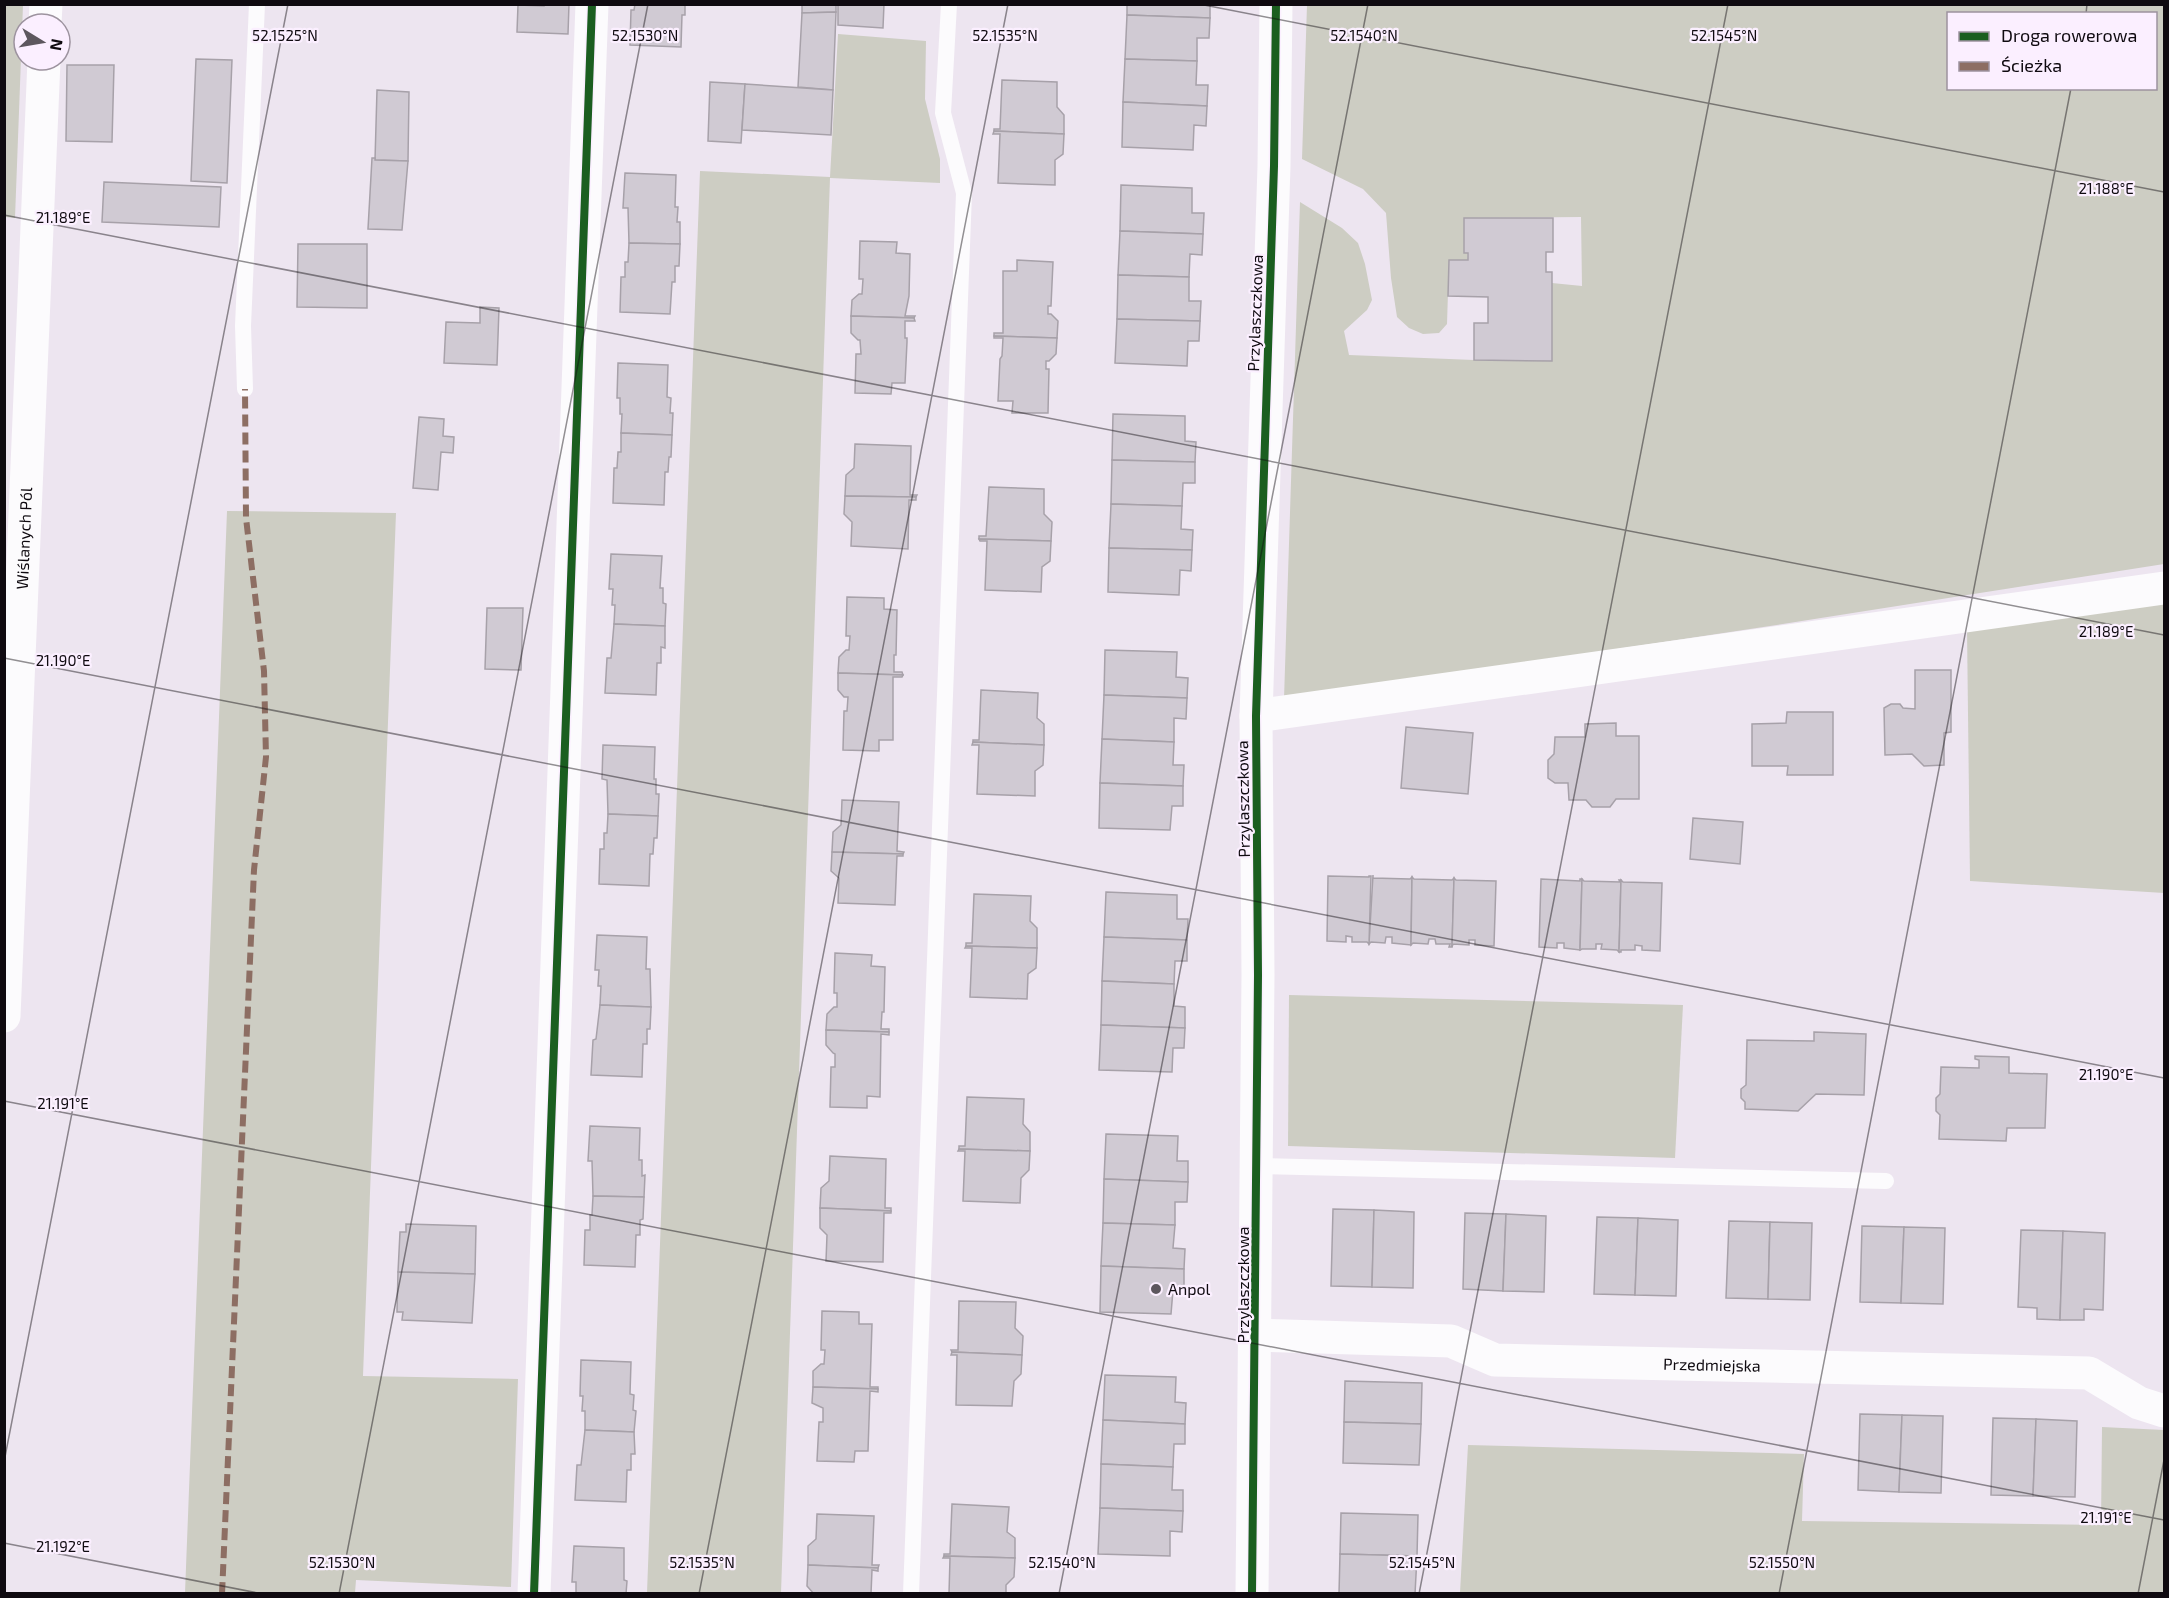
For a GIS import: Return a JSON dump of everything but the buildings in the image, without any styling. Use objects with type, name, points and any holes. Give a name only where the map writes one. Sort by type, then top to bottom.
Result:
[{"type":"street","points":[[534,1593],[592,4]]},
{"type":"street","name":"Przylaszczkowa","points":[[1252,1593],[1258,975],[1256,716],[1273,177],[1276,4]]},
{"type":"street","name":"Wiślanych Pól","points":[[4,1016],[43,72]]},
{"type":"street","points":[[1256,716],[2164,588]]},
{"type":"street","name":"Przedmiejska","points":[[1256,1335],[1451,1341],[1495,1360],[2089,1372],[2139,1402],[2164,1411]]},
{"type":"lane","points":[[245,389],[243,326],[256,4]]},
{"type":"lane","points":[[911,1593],[964,193],[943,113],[949,4]]},
{"type":"lane","points":[[1257,1166],[1886,1181]]},
{"type":"shaded area","points":[[4,5],[23,5],[23,12],[12,12],[12,72],[20,72],[15,218],[5,217]]},
{"type":"shaded area","points":[[1307,5],[2164,5],[2164,564],[1284,699],[1300,202],[1342,228],[1358,243],[1365,264],[1372,300],[1367,310],[1344,331],[1349,355],[1551,361],[1552,283],[1582,286],[1581,217],[1465,218],[1468,260],[1449,260],[1447,324],[1439,333],[1423,334],[1409,328],[1397,317],[1391,278],[1386,213],[1363,189],[1302,159]]},
{"type":"shaded area","points":[[838,34],[926,41],[925,99],[940,159],[940,183],[830,178],[781,1593],[647,1593],[700,171],[830,177]]},
{"type":"shaded area","points":[[227,511],[396,513],[363,1376],[518,1379],[511,1587],[356,1580],[355,1593],[185,1593]]},
{"type":"shaded area","points":[[2164,600],[2164,893],[1970,881],[1967,629]]},
{"type":"shaded area","points":[[1289,995],[1683,1005],[1675,1158],[1288,1146]]},
{"type":"shaded area","points":[[2102,1427],[2164,1430],[2164,1593],[1460,1593],[1468,1445],[1804,1454],[1802,1521],[2101,1525]]},
{"type":"marked path","points":[[222,1594],[254,870],[266,757],[264,671],[246,518],[245,389]]},
{"type":"cycle path","points":[[534,1594],[592,4]]},
{"type":"cycle path","points":[[1252,1594],[1258,975],[1256,716],[1274,166],[1276,4]]},
{"type":"place","name":"Anpol","points":[[1156,1289]]}]
